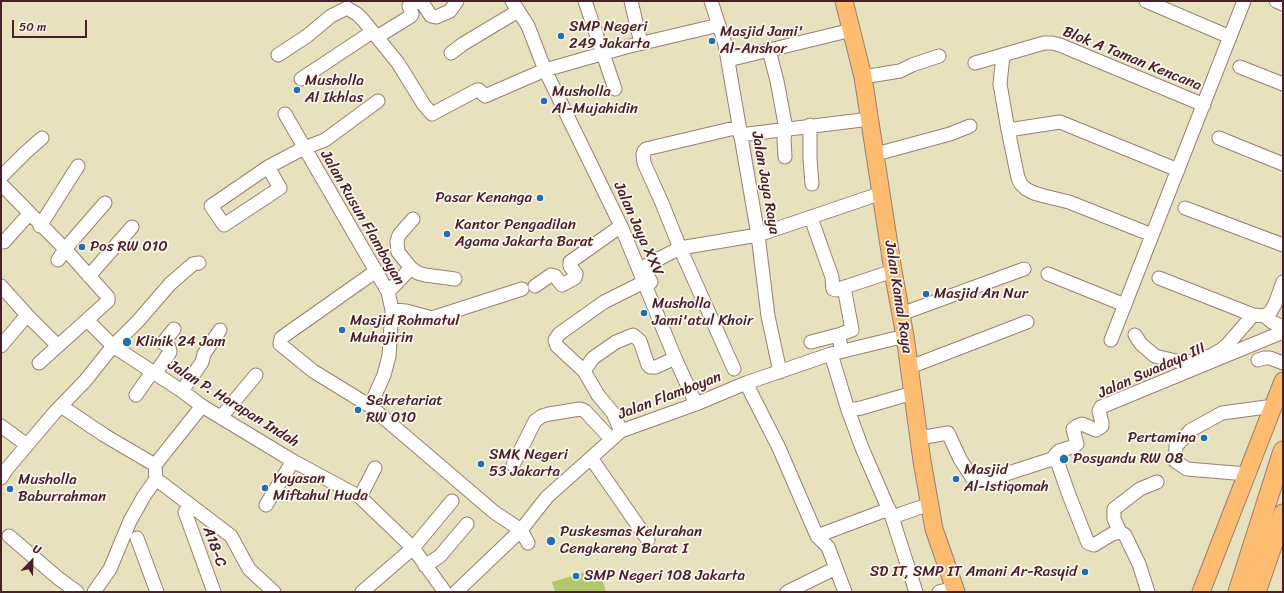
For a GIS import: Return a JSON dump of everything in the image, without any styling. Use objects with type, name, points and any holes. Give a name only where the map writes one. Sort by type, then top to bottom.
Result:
[{"type":"highway","points":[[1238,592],[1283,451]]},
{"type":"highway","points":[[1256,592],[1282,521]]},
{"type":"main road","name":"Jalan Kamal Raya","points":[[844,1],[863,77],[893,271],[910,366],[919,438],[934,529],[949,591]]},
{"type":"main road","points":[[1201,592],[1283,381]]},
{"type":"street","points":[[413,2],[431,16],[436,17],[450,11],[457,1]]},
{"type":"street","points":[[586,1],[602,54],[615,89]]},
{"type":"street","points":[[631,1],[641,44]]},
{"type":"street","name":"Jalan Jaya Raya","points":[[712,1],[725,44],[728,60],[758,235],[768,316],[780,372]]},
{"type":"street","points":[[1146,1],[1230,37]]},
{"type":"street","name":"Blok A Taman Kencana","points":[[1111,340],[1244,1]]},
{"type":"street","points":[[1276,1],[1283,4]]},
{"type":"street","points":[[302,79],[374,34],[411,16],[413,2]]},
{"type":"street","points":[[278,55],[307,36],[344,5],[357,14],[398,63],[424,105],[432,114],[477,90],[485,96],[545,70],[602,54],[719,25]]},
{"type":"street","points":[[451,53],[489,27],[515,6]]},
{"type":"street","name":"Jalan Jaya XXV","points":[[515,6],[528,26],[545,70],[621,226],[675,358],[699,402]]},
{"type":"street","points":[[728,60],[852,30]]},
{"type":"street","name":"Blok A Taman Kencana","points":[[975,63],[1044,43],[1056,44],[1204,105]]},
{"type":"street","points":[[769,50],[786,129],[784,139],[785,157]]},
{"type":"street","points":[[1003,55],[1000,84],[1018,178],[1021,184],[1026,189],[1044,196],[1069,202],[1152,236]]},
{"type":"street","points":[[863,77],[900,71],[912,65],[939,56]]},
{"type":"street","points":[[1240,67],[1283,84]]},
{"type":"street","points":[[268,167],[280,188],[224,225],[211,206],[268,167],[304,148],[325,140],[378,101]]},
{"type":"street","name":"Jalan Rusun Flamboyan","points":[[285,114],[388,292],[392,310],[389,356],[384,375],[370,406]]},
{"type":"street","points":[[734,369],[644,163],[644,151],[646,149],[740,131],[786,129],[870,119]]},
{"type":"street","points":[[1008,130],[1060,122],[1178,170]]},
{"type":"street","points":[[810,125],[812,184]]},
{"type":"street","points":[[876,154],[950,134],[970,126]]},
{"type":"street","points":[[1,177],[42,138]]},
{"type":"street","points":[[1219,138],[1283,164]]},
{"type":"street","points":[[40,226],[78,166]]},
{"type":"street","points":[[1,184],[40,226],[61,255],[89,276],[109,296],[108,301],[39,363]]},
{"type":"street","points":[[699,402],[699,390],[646,273],[647,265],[680,248],[758,235],[882,193]]},
{"type":"street","points":[[61,255],[105,203]]},
{"type":"street","points":[[1185,208],[1283,245]]},
{"type":"street","points":[[4,242],[29,214]]},
{"type":"street","points":[[811,218],[832,277],[832,287],[836,290],[893,271]]},
{"type":"street","points":[[413,220],[399,235],[397,241],[398,252],[411,268],[418,273],[455,279]]},
{"type":"street","points":[[535,286],[551,275],[555,276],[562,285],[575,278],[576,274],[570,266],[570,262],[621,226]]},
{"type":"street","points":[[89,276],[132,227]]},
{"type":"street","points":[[3,471],[28,445],[61,406],[85,381],[113,346],[138,321],[170,284],[193,264],[199,263]]},
{"type":"street","points":[[388,292],[411,268]]},
{"type":"street","points":[[901,314],[1024,269]]},
{"type":"street","points":[[376,271],[281,338],[279,341],[280,344],[313,371],[370,406],[494,512],[521,530],[528,543]]},
{"type":"street","points":[[1048,274],[1125,305]]},
{"type":"street","points":[[1159,278],[1259,315],[1283,327]]},
{"type":"street","points":[[621,431],[613,413],[598,395],[584,371],[557,346],[555,340],[573,323],[604,302],[644,282]]},
{"type":"street","points":[[1135,335],[1155,356],[1180,362],[1189,362],[1210,356],[1221,350],[1259,315],[1271,311],[1283,282]]},
{"type":"street","points":[[1,286],[58,346]]},
{"type":"street","points":[[811,342],[852,330],[844,287]]},
{"type":"street","points":[[392,310],[406,311],[432,318],[522,289]]},
{"type":"street","points":[[1,346],[27,315]]},
{"type":"street","name":"Jalan P. Harapan Indah","points":[[87,320],[113,346],[182,391],[202,406],[293,460],[360,497],[413,548],[445,592]]},
{"type":"street","points":[[910,366],[1027,322]]},
{"type":"street","points":[[136,396],[170,352],[169,347],[163,343],[174,329]]},
{"type":"street","points":[[182,391],[202,362],[204,354],[220,330]]},
{"type":"street","name":"Jalan Swadaya III","points":[[1056,461],[1055,455],[1057,452],[1077,444],[1073,429],[1082,424],[1096,430],[1102,426],[1099,411],[1102,407],[1283,333]]},
{"type":"street","points":[[584,371],[593,358],[616,342],[633,335],[640,341],[648,366],[653,368],[675,358]]},
{"type":"street","points":[[838,335],[837,352],[848,410],[862,448],[891,513],[916,592]]},
{"type":"street","name":"Jalan Flamboyan","points":[[456,592],[521,530],[532,522],[547,497],[621,431],[746,383],[837,352],[905,336]]},
{"type":"street","points":[[1258,360],[1270,358],[1283,364]]},
{"type":"street","points":[[221,417],[256,375]]},
{"type":"street","points":[[746,383],[779,448],[817,536],[828,547],[845,592]]},
{"type":"street","points":[[848,410],[861,408],[913,393]]},
{"type":"street","points":[[61,406],[104,435],[155,465]]},
{"type":"street","points":[[94,592],[110,568],[130,521],[144,496],[156,479],[155,465],[202,406]]},
{"type":"street","points":[[1247,474],[1187,469],[1175,461],[1176,446],[1192,430],[1222,413],[1274,406]]},
{"type":"street","points":[[513,465],[535,421],[542,416],[549,414],[580,409],[585,410],[611,439]]},
{"type":"street","points":[[1,426],[28,445]]},
{"type":"street","points":[[919,438],[948,434],[960,459],[973,479],[980,482],[1052,459],[1056,461],[1088,543],[1094,545],[1112,534],[1120,532]]},
{"type":"street","points":[[591,458],[648,540]]},
{"type":"street","points":[[266,505],[293,460]]},
{"type":"street","points":[[360,497],[375,468]]},
{"type":"street","points":[[156,479],[231,536],[249,569],[274,592]]},
{"type":"street","points":[[1148,592],[1139,564],[1125,535],[1120,532],[1114,518],[1114,509],[1140,489],[1157,482]]},
{"type":"street","points":[[362,592],[413,548],[452,501]]},
{"type":"street","points":[[817,536],[891,513],[930,504]]},
{"type":"street","name":"A18-C","points":[[185,512],[214,592]]},
{"type":"street","points":[[425,566],[440,556],[468,524]]},
{"type":"street","points":[[9,536],[58,578],[77,592]]},
{"type":"street","points":[[137,538],[157,592]]},
{"type":"street","points":[[788,592],[836,568]]},
{"type":"green space","points":[[599,568],[606,592],[555,592],[552,582]]},
{"type":"place","name":"SMP Negeri 249 Jakarta","points":[[561,36]]},
{"type":"place","name":"Masjid Jami' Al-Anshor","points":[[712,41]]},
{"type":"place","name":"Musholla Al Ikhlas","points":[[297,90]]},
{"type":"place","name":"Musholla Al-Mujahidin","points":[[544,101]]},
{"type":"place","name":"Pasar Kenanga","points":[[540,198]]},
{"type":"place","name":"Kantor Pengadilan Agama Jakarta Barat","points":[[447,234]]},
{"type":"place","name":"Pos RW 010","points":[[82,247]]},
{"type":"place","name":"Masjid An Nur","points":[[926,294]]},
{"type":"place","name":"Musholla Jami'atul Khoir","points":[[644,313]]},
{"type":"place","name":"Masjid Rohmatul Muhajirin","points":[[342,330]]},
{"type":"place","name":"Klinik 24 Jam","points":[[127,342]]},
{"type":"place","name":"Sekretariat RW 010","points":[[358,410]]},
{"type":"place","name":"Pertamina","points":[[1204,438]]},
{"type":"place","name":"Posyandu RW 08","points":[[1064,459]]},
{"type":"place","name":"SMK Negeri 53 Jakarta","points":[[481,464]]},
{"type":"place","name":"Masjid Al-Istiqomah","points":[[956,479]]},
{"type":"place","name":"Yayasan Miftahul Huda","points":[[265,488]]},
{"type":"place","name":"Musholla Baburrahman","points":[[10,489]]},
{"type":"place","name":"Puskesmas Kelurahan Cengkareng Barat I","points":[[551,541]]},
{"type":"place","name":"SD IT, SMP IT Amani Ar-Rasyid","points":[[1085,572]]},
{"type":"place","name":"SMP Negeri 108 Jakarta","points":[[576,576]]}]
